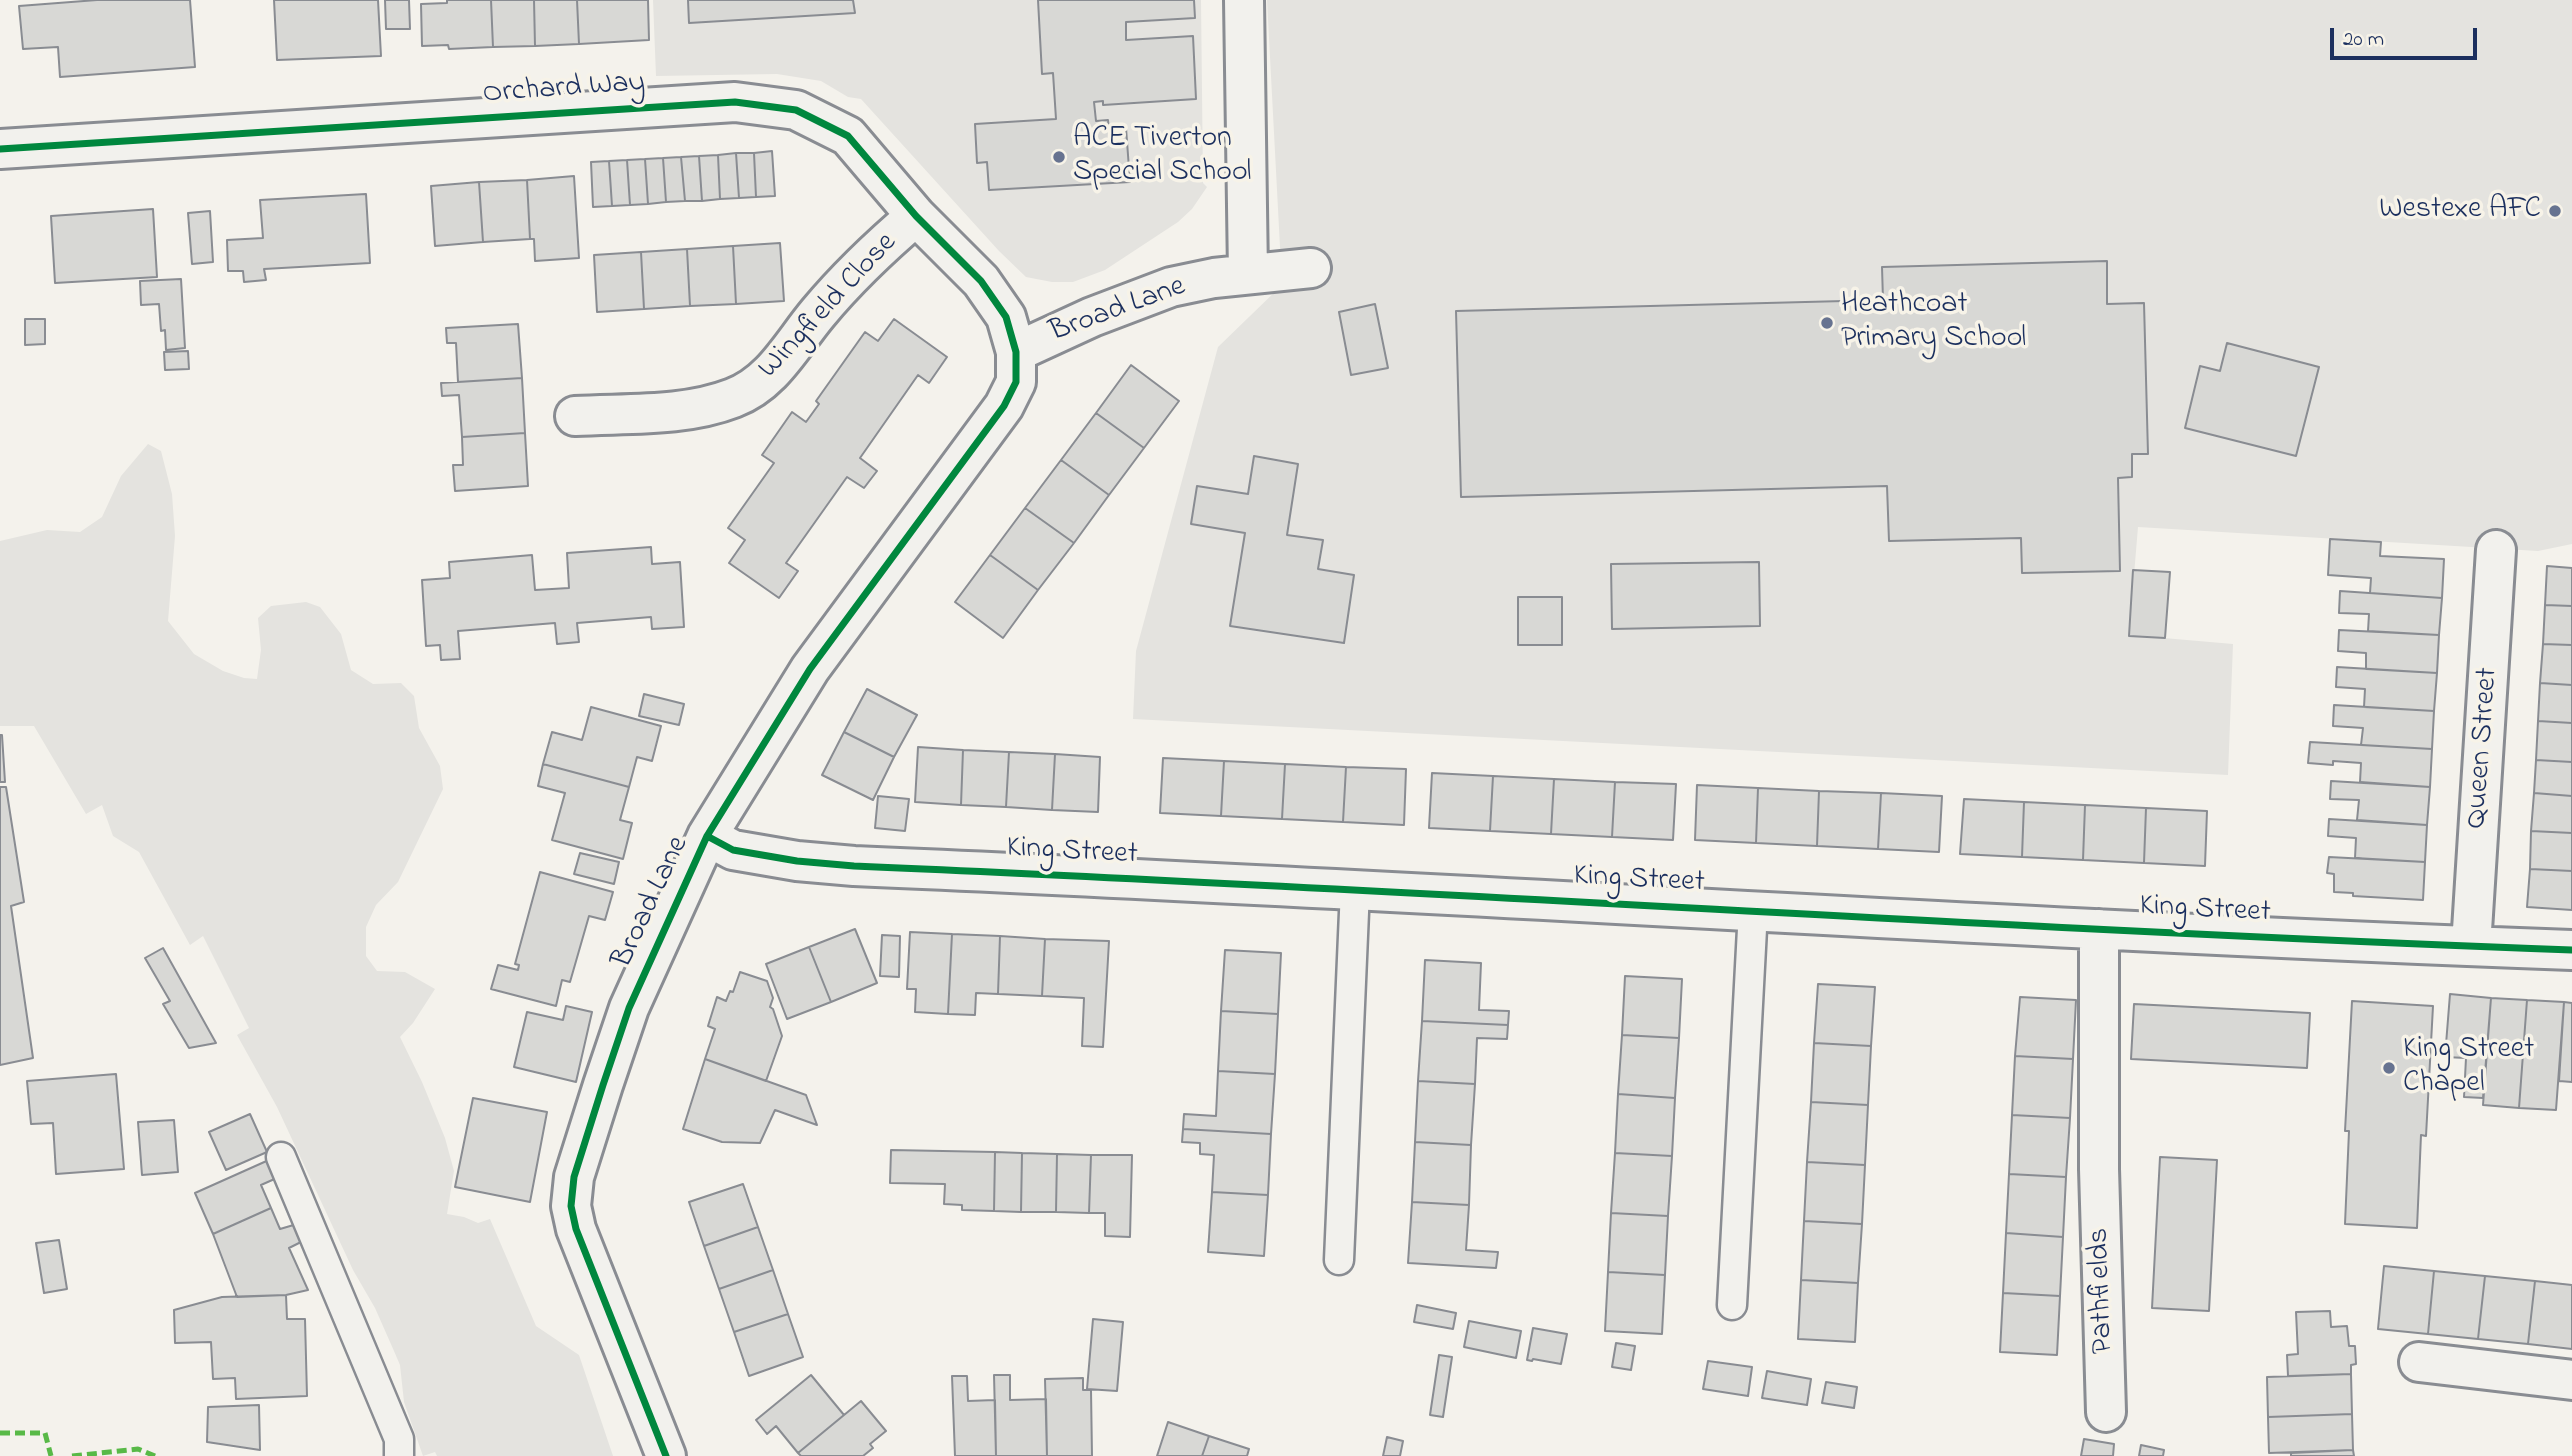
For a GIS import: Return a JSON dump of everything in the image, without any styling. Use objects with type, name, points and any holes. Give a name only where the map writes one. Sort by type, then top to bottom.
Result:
[{"type":"street","points":[[1244,0],[1248,274]]},
{"type":"street","name":"Orchard Way","points":[[0,149],[735,102],[796,110],[848,136],[916,216],[981,281],[1006,317],[1016,352]]},
{"type":"street","name":"Wingfield Close","points":[[575,416],[697,409],[735,398],[763,383],[818,312],[864,263],[916,216]]},
{"type":"street","name":"Broad Lane","points":[[666,1456],[576,1229],[571,1206],[577,1166],[629,1009],[707,836],[810,669],[1004,406],[1016,382],[1016,352],[1091,317],[1171,287],[1248,274],[1311,268]]},
{"type":"street","name":"Queen Street","points":[[2471,946],[2496,550]]},
{"type":"street","name":"King Street","points":[[707,836],[733,850],[797,861],[854,866],[1355,889],[2099,929],[2572,950]]},
{"type":"street","name":"King Street","points":[[2099,929],[2099,1169]]},
{"type":"street","name":"Pathfields","points":[[2099,1169],[2106,1412]]},
{"type":"street","points":[[2419,1362],[2572,1380]]},
{"type":"lane","points":[[1339,1260],[1355,889]]},
{"type":"lane","points":[[1732,1305],[1753,910]]},
{"type":"lane","points":[[281,1157],[399,1439],[399,1456]]},
{"type":"shaded area","name":"ACE Tiverton Special School","points":[[653,0],[1201,0],[1203,183],[1207,187],[1192,209],[1178,222],[1105,270],[1073,282],[1052,282],[1026,277],[999,251],[861,99],[848,97],[821,81],[777,74],[656,76]]},
{"type":"shaded area","name":"Heathcoat Primary School","points":[[1267,0],[2572,0],[2572,544],[2538,551],[2138,527],[2129,635],[2233,644],[2228,775],[1133,719],[1136,651],[1218,347],[1282,285]]},
{"type":"shaded area","points":[[148,444],[161,451],[172,494],[175,536],[168,621],[194,654],[223,671],[257,679],[261,650],[258,618],[271,606],[306,602],[320,607],[341,634],[351,670],[373,684],[401,683],[414,696],[419,728],[440,766],[443,789],[398,882],[376,905],[366,927],[366,956],[377,971],[405,972],[435,989],[413,1023],[400,1037],[445,1138],[454,1171],[447,1214],[478,1223],[490,1219],[536,1326],[579,1355],[613,1456],[437,1456],[435,1452],[423,1456],[404,1402],[400,1365],[277,1107],[237,1035],[249,1028],[203,936],[190,945],[139,852],[113,836],[102,805],[86,814],[34,726],[0,726],[0,541],[47,530],[80,532],[102,517],[121,476]]},
{"type":"building","points":[[97,0],[190,0],[195,67],[60,77],[58,47],[23,49],[19,6]]},
{"type":"building","points":[[274,0],[378,0],[381,56],[277,60]]},
{"type":"building","points":[[385,0],[409,0],[410,29],[386,29]]},
{"type":"building","points":[[447,0],[491,0],[493,47],[449,49],[448,45],[422,46],[421,4],[447,3]]},
{"type":"building","points":[[491,0],[534,0],[535,46],[493,47]]},
{"type":"building","points":[[534,0],[577,0],[579,44],[535,46]]},
{"type":"building","points":[[577,0],[648,0],[649,40],[579,44]]},
{"type":"building","points":[[688,0],[853,0],[855,13],[689,23]]},
{"type":"building","points":[[1038,0],[1194,0],[1195,18],[1126,22],[1126,40],[1193,36],[1196,99],[1103,105],[1103,101],[1094,102],[1096,121],[1108,120],[1109,129],[1126,128],[1130,182],[989,190],[987,162],[977,163],[975,124],[1056,119],[1053,73],[1042,74]]},
{"type":"building","points":[[772,151],[775,196],[756,197],[754,153]]},
{"type":"building","points":[[736,153],[754,153],[756,197],[739,198]]},
{"type":"building","points":[[736,153],[739,198],[720,199],[718,155]]},
{"type":"building","points":[[718,155],[720,199],[702,201],[699,156]]},
{"type":"building","points":[[699,156],[702,201],[685,201],[681,157]]},
{"type":"building","points":[[681,157],[685,201],[666,202],[663,158]]},
{"type":"building","points":[[663,158],[666,202],[648,204],[645,159]]},
{"type":"building","points":[[645,159],[648,204],[630,205],[627,160]]},
{"type":"building","points":[[627,160],[630,205],[612,206],[609,161]]},
{"type":"building","points":[[609,161],[612,206],[593,207],[591,162]]},
{"type":"building","points":[[574,176],[579,258],[535,261],[534,239],[530,239],[527,180]]},
{"type":"building","points":[[527,180],[530,239],[483,242],[479,182]]},
{"type":"building","points":[[479,182],[483,242],[435,246],[431,186]]},
{"type":"building","points":[[366,194],[370,263],[264,269],[266,280],[244,282],[243,271],[228,271],[227,240],[263,238],[260,200]]},
{"type":"building","points":[[153,209],[157,277],[55,283],[51,216]]},
{"type":"building","points":[[210,211],[213,262],[192,264],[188,213]]},
{"type":"building","points":[[780,243],[784,301],[736,304],[733,246]]},
{"type":"building","points":[[733,246],[736,304],[690,306],[687,249]]},
{"type":"building","points":[[687,249],[690,306],[644,309],[641,252]]},
{"type":"building","points":[[641,252],[644,309],[597,312],[594,255]]},
{"type":"building","points":[[2107,261],[2107,304],[2144,303],[2148,454],[2132,454],[2132,477],[2118,478],[2120,571],[2022,573],[2021,538],[1889,541],[1887,486],[1461,497],[1456,311],[1883,300],[1882,267]]},
{"type":"building","points":[[181,279],[185,348],[166,350],[159,304],[141,305],[140,281]]},
{"type":"building","points":[[1375,304],[1388,368],[1351,375],[1339,312]]},
{"type":"building","points":[[25,319],[45,319],[45,344],[25,345]]},
{"type":"building","points":[[894,319],[947,357],[929,383],[918,375],[860,458],[877,471],[864,488],[847,477],[786,563],[798,571],[779,598],[729,563],[745,540],[728,528],[774,463],[762,455],[792,412],[806,422],[819,404],[816,401],[865,332],[878,341]]},
{"type":"building","points":[[518,324],[522,378],[458,382],[456,343],[447,343],[446,328]]},
{"type":"building","points":[[2227,343],[2319,367],[2296,456],[2185,428],[2200,366],[2220,371]]},
{"type":"building","points":[[188,351],[189,369],[165,370],[164,352]]},
{"type":"building","points":[[1131,365],[1179,401],[1144,448],[1096,413]]},
{"type":"building","points":[[522,378],[525,433],[462,437],[459,395],[442,396],[441,383]]},
{"type":"building","points":[[1096,413],[1144,448],[1109,495],[1061,460]]},
{"type":"building","points":[[525,433],[528,486],[455,491],[453,465],[463,465],[462,437]]},
{"type":"building","points":[[1254,456],[1298,464],[1287,535],[1323,540],[1318,569],[1354,575],[1344,643],[1230,626],[1245,533],[1191,524],[1197,486],[1248,494]]},
{"type":"building","points":[[1061,460],[1109,495],[1074,543],[1025,508]]},
{"type":"building","points":[[1025,508],[1074,543],[1038,590],[990,555]]},
{"type":"building","points":[[2330,539],[2381,542],[2380,556],[2444,559],[2442,598],[2370,593],[2371,578],[2328,575]]},
{"type":"building","points":[[651,547],[652,564],[680,562],[684,627],[652,629],[651,617],[577,623],[579,642],[557,644],[555,623],[458,631],[460,659],[441,660],[440,645],[426,646],[422,580],[450,578],[449,562],[532,555],[535,590],[569,588],[567,553]]},
{"type":"building","points":[[990,555],[1038,590],[1003,638],[955,602]]},
{"type":"building","points":[[1759,562],[1760,626],[1612,629],[1611,564]]},
{"type":"building","points":[[2547,566],[2572,568],[2572,606],[2545,605]]},
{"type":"building","points":[[2133,570],[2170,572],[2165,638],[2129,636]]},
{"type":"building","points":[[2340,591],[2442,598],[2439,635],[2368,631],[2369,614],[2339,613]]},
{"type":"building","points":[[1518,597],[1562,597],[1562,645],[1518,645]]},
{"type":"building","points":[[2545,605],[2572,606],[2572,645],[2543,644]]},
{"type":"building","points":[[2339,630],[2439,635],[2437,673],[2366,669],[2366,653],[2338,651]]},
{"type":"building","points":[[2543,644],[2572,645],[2572,685],[2540,683]]},
{"type":"building","points":[[2337,667],[2437,673],[2434,711],[2364,707],[2365,689],[2336,687]]},
{"type":"building","points":[[2540,683],[2572,685],[2572,723],[2538,721]]},
{"type":"building","points":[[867,689],[917,715],[894,757],[844,732]]},
{"type":"building","points":[[644,694],[684,704],[679,725],[639,716]]},
{"type":"building","points":[[2334,705],[2434,711],[2432,749],[2361,745],[2363,728],[2333,726]]},
{"type":"building","points":[[591,707],[661,726],[652,761],[637,757],[629,787],[543,764],[552,732],[582,740]]},
{"type":"building","points":[[2538,721],[2572,723],[2572,762],[2536,760]]},
{"type":"building","points":[[844,732],[894,757],[873,800],[822,775]]},
{"type":"building","points":[[2,735],[5,782],[0,782]]},
{"type":"building","points":[[2310,742],[2432,749],[2430,787],[2360,782],[2361,763],[2308,763]]},
{"type":"building","points":[[918,747],[963,750],[961,805],[915,802]]},
{"type":"building","points":[[963,750],[1009,752],[1006,807],[961,805]]},
{"type":"building","points":[[1009,752],[1055,754],[1052,810],[1006,807]]},
{"type":"building","points":[[1055,754],[1100,757],[1098,812],[1052,810]]},
{"type":"building","points":[[1163,758],[1224,761],[1221,816],[1160,813]]},
{"type":"building","points":[[2536,760],[2572,762],[2572,796],[2534,793]]},
{"type":"building","points":[[1224,761],[1285,764],[1282,819],[1221,816]]},
{"type":"building","points":[[543,764],[629,787],[620,820],[632,823],[623,859],[552,840],[565,793],[538,786]]},
{"type":"building","points":[[1285,764],[1346,767],[1343,822],[1282,819]]},
{"type":"building","points":[[1346,767],[1406,769],[1404,825],[1343,822]]},
{"type":"building","points":[[1432,773],[1493,776],[1490,831],[1429,828]]},
{"type":"building","points":[[1493,776],[1554,779],[1551,834],[1490,831]]},
{"type":"building","points":[[1554,779],[1615,782],[1612,837],[1551,834]]},
{"type":"building","points":[[2331,781],[2430,787],[2427,825],[2357,820],[2359,800],[2330,799]]},
{"type":"building","points":[[1615,782],[1676,784],[1673,840],[1612,837]]},
{"type":"building","points":[[1697,785],[1758,788],[1756,843],[1695,840]]},
{"type":"building","points":[[0,787],[6,787],[24,902],[11,906],[33,1058],[0,1065]]},
{"type":"building","points":[[1758,788],[1819,791],[1817,846],[1756,843]]},
{"type":"building","points":[[1819,791],[1881,793],[1878,849],[1817,846]]},
{"type":"building","points":[[1881,793],[1942,796],[1939,852],[1878,849]]},
{"type":"building","points":[[2534,793],[2572,796],[2572,833],[2531,831]]},
{"type":"building","points":[[878,796],[909,799],[905,831],[875,828]]},
{"type":"building","points":[[1964,799],[2024,802],[2022,857],[1960,854]]},
{"type":"building","points":[[2024,802],[2085,805],[2083,860],[2022,857]]},
{"type":"building","points":[[2085,805],[2146,808],[2144,863],[2083,860]]},
{"type":"building","points":[[2146,808],[2207,811],[2205,866],[2144,863]]},
{"type":"building","points":[[2329,819],[2427,825],[2425,862],[2355,858],[2356,838],[2328,836]]},
{"type":"building","points":[[2531,831],[2572,833],[2572,871],[2530,869]]},
{"type":"building","points":[[580,853],[619,862],[614,884],[574,874]]},
{"type":"building","points":[[2329,857],[2425,862],[2423,900],[2353,896],[2353,893],[2334,892],[2334,874],[2327,873]]},
{"type":"building","points":[[2530,869],[2572,871],[2572,910],[2527,907]]},
{"type":"building","points":[[540,872],[613,892],[605,920],[589,916],[570,982],[562,980],[556,1006],[491,989],[498,965],[518,970],[519,965],[515,964]]},
{"type":"building","points":[[855,929],[877,983],[831,1002],[809,947]]},
{"type":"building","points":[[910,932],[952,934],[948,1014],[915,1012],[916,989],[907,989]]},
{"type":"building","points":[[952,934],[1000,936],[998,994],[976,993],[975,1015],[948,1014]]},
{"type":"building","points":[[882,935],[900,936],[899,977],[880,976]]},
{"type":"building","points":[[1000,936],[1045,939],[1042,996],[998,994]]},
{"type":"building","points":[[1045,939],[1109,941],[1103,1047],[1082,1046],[1084,998],[1042,996]]},
{"type":"building","points":[[809,947],[831,1002],[787,1019],[766,964]]},
{"type":"building","points":[[163,948],[216,1043],[189,1048],[163,1004],[170,1001],[145,958]]},
{"type":"building","points":[[1225,950],[1281,953],[1278,1014],[1221,1011]]},
{"type":"building","points":[[1425,960],[1481,963],[1479,1010],[1509,1011],[1508,1025],[1422,1021]]},
{"type":"building","points":[[740,972],[767,981],[773,998],[770,1007],[782,1036],[766,1081],[705,1059],[715,1029],[708,1026],[717,997],[726,1001],[730,991],[733,992]]},
{"type":"building","points":[[1625,976],[1682,979],[1679,1038],[1622,1035]]},
{"type":"building","points":[[1818,984],[1875,987],[1871,1046],[1814,1043]]},
{"type":"building","points":[[2450,994],[2491,998],[2483,1098],[2464,1097],[2466,1058],[2445,1057]]},
{"type":"building","points":[[2020,997],[2076,1000],[2073,1059],[2015,1056]]},
{"type":"building","points":[[2491,998],[2527,1000],[2519,1108],[2483,1105]]},
{"type":"building","points":[[2527,1000],[2564,1002],[2556,1110],[2519,1108]]},
{"type":"building","name":"King Street Chapel","points":[[2352,1001],[2433,1006],[2426,1136],[2421,1135],[2417,1228],[2345,1224],[2349,1131],[2345,1131]]},
{"type":"building","points":[[2564,1002],[2572,1003],[2572,1082],[2559,1081]]},
{"type":"building","points":[[2134,1004],[2310,1013],[2307,1068],[2131,1059]]},
{"type":"building","points":[[566,1006],[592,1012],[576,1082],[514,1067],[527,1012],[563,1020]]},
{"type":"building","points":[[1221,1011],[1278,1014],[1275,1074],[1218,1071]]},
{"type":"building","points":[[1422,1021],[1508,1025],[1507,1039],[1477,1038],[1475,1084],[1418,1081]]},
{"type":"building","points":[[1622,1035],[1679,1038],[1675,1098],[1618,1094]]},
{"type":"building","points":[[1814,1043],[1871,1046],[1868,1105],[1811,1102]]},
{"type":"building","points":[[2015,1056],[2073,1059],[2070,1118],[2012,1115]]},
{"type":"building","points":[[705,1059],[806,1095],[817,1125],[775,1110],[760,1143],[722,1142],[683,1129]]},
{"type":"building","points":[[1218,1071],[1275,1074],[1271,1134],[1183,1129],[1184,1114],[1216,1116]]},
{"type":"building","points":[[116,1074],[124,1169],[56,1174],[53,1123],[31,1124],[27,1081]]},
{"type":"building","points":[[1418,1081],[1475,1084],[1471,1145],[1415,1142]]},
{"type":"building","points":[[1618,1094],[1675,1098],[1672,1156],[1615,1153]]},
{"type":"building","points":[[473,1098],[547,1112],[530,1202],[455,1187]]},
{"type":"building","points":[[1811,1102],[1868,1105],[1865,1165],[1807,1162]]},
{"type":"building","points":[[250,1114],[267,1152],[226,1170],[209,1132]]},
{"type":"building","points":[[2012,1115],[2070,1118],[2066,1177],[2009,1174]]},
{"type":"building","points":[[174,1120],[178,1172],[142,1175],[138,1122]]},
{"type":"building","points":[[1183,1129],[1271,1134],[1268,1195],[1212,1192],[1214,1155],[1200,1154],[1200,1143],[1182,1142]]},
{"type":"building","points":[[1415,1142],[1471,1145],[1469,1205],[1412,1202]]},
{"type":"building","points":[[891,1150],[995,1152],[994,1211],[962,1210],[962,1205],[944,1204],[945,1184],[890,1183]]},
{"type":"building","points":[[995,1152],[1022,1153],[1021,1212],[994,1211]]},
{"type":"building","points":[[1022,1153],[1057,1154],[1056,1212],[1021,1212]]},
{"type":"building","points":[[1615,1153],[1672,1156],[1668,1216],[1611,1213]]},
{"type":"building","points":[[1057,1154],[1091,1155],[1089,1213],[1056,1212]]},
{"type":"building","points":[[1091,1155],[1132,1155],[1130,1237],[1105,1236],[1105,1213],[1089,1213]]},
{"type":"building","points":[[2160,1157],[2217,1160],[2209,1311],[2152,1308]]},
{"type":"building","points":[[271,1159],[279,1177],[261,1185],[271,1208],[213,1234],[195,1193]]},
{"type":"building","points":[[1807,1162],[1865,1165],[1862,1224],[1804,1221]]},
{"type":"building","points":[[2009,1174],[2066,1177],[2063,1237],[2006,1233]]},
{"type":"building","points":[[743,1184],[758,1227],[704,1246],[689,1202]]},
{"type":"building","points":[[1212,1192],[1268,1195],[1264,1256],[1208,1252]]},
{"type":"building","points":[[1412,1202],[1469,1205],[1466,1250],[1498,1252],[1496,1268],[1408,1263]]},
{"type":"building","points":[[271,1208],[280,1229],[297,1224],[305,1240],[289,1248],[308,1290],[286,1295],[237,1297],[213,1234]]},
{"type":"building","points":[[1611,1213],[1668,1216],[1665,1275],[1608,1272]]},
{"type":"building","points":[[1804,1221],[1862,1224],[1858,1283],[1801,1280]]},
{"type":"building","points":[[758,1227],[773,1270],[719,1289],[704,1246]]},
{"type":"building","points":[[2006,1233],[2063,1237],[2060,1296],[2003,1293]]},
{"type":"building","points":[[59,1240],[67,1289],[44,1293],[36,1243]]},
{"type":"building","points":[[2384,1266],[2434,1271],[2428,1334],[2378,1329]]},
{"type":"building","points":[[773,1270],[788,1314],[734,1332],[719,1289]]},
{"type":"building","points":[[2434,1271],[2485,1276],[2478,1339],[2428,1334]]},
{"type":"building","points":[[1608,1272],[1665,1275],[1662,1334],[1605,1331]]},
{"type":"building","points":[[2485,1276],[2535,1281],[2528,1344],[2478,1339]]},
{"type":"building","points":[[1801,1280],[1858,1283],[1855,1342],[1798,1339]]},
{"type":"building","points":[[2535,1281],[2572,1285],[2572,1349],[2528,1344]]},
{"type":"building","points":[[2003,1293],[2060,1296],[2057,1355],[2000,1352]]},
{"type":"building","points":[[286,1295],[287,1319],[305,1319],[307,1396],[236,1399],[235,1378],[213,1379],[211,1342],[175,1343],[174,1310],[222,1297]]},
{"type":"building","points":[[1417,1305],[1456,1313],[1453,1329],[1414,1322]]},
{"type":"building","points":[[2330,1311],[2331,1327],[2347,1326],[2349,1346],[2355,1346],[2356,1364],[2351,1365],[2351,1374],[2288,1376],[2287,1355],[2298,1354],[2296,1312]]},
{"type":"building","points":[[788,1314],[803,1357],[749,1376],[734,1332]]},
{"type":"building","points":[[1093,1319],[1123,1322],[1117,1391],[1087,1389]]},
{"type":"building","points":[[1469,1321],[1521,1331],[1516,1358],[1464,1347]]},
{"type":"building","points":[[1533,1328],[1567,1334],[1561,1364],[1527,1360]]},
{"type":"building","points":[[1616,1343],[1635,1346],[1631,1370],[1612,1367]]},
{"type":"building","points":[[1439,1355],[1452,1357],[1443,1417],[1430,1415]]},
{"type":"building","points":[[1708,1361],[1752,1367],[1748,1396],[1703,1389]]},
{"type":"building","points":[[1767,1371],[1811,1379],[1807,1405],[1762,1398]]},
{"type":"building","points":[[2351,1374],[2352,1414],[2268,1417],[2267,1377]]},
{"type":"building","points":[[811,1375],[844,1415],[798,1453],[776,1426],[767,1434],[756,1420]]},
{"type":"building","points":[[994,1375],[1010,1375],[1010,1400],[1046,1399],[1047,1456],[996,1456]]},
{"type":"building","points":[[952,1376],[967,1376],[968,1401],[995,1400],[996,1456],[955,1456]]},
{"type":"building","points":[[1083,1378],[1083,1390],[1091,1390],[1092,1456],[1047,1456],[1045,1379]]},
{"type":"building","points":[[1826,1382],[1857,1387],[1854,1408],[1822,1403]]},
{"type":"building","points":[[861,1401],[886,1431],[870,1444],[873,1448],[863,1456],[801,1456],[798,1453]]},
{"type":"building","points":[[259,1405],[260,1450],[207,1442],[208,1407]]},
{"type":"building","points":[[2352,1414],[2353,1450],[2269,1453],[2268,1417]]},
{"type":"building","points":[[1168,1422],[1209,1436],[1202,1456],[1157,1456]]},
{"type":"building","points":[[1209,1436],[1249,1449],[1247,1456],[1202,1456]]},
{"type":"building","points":[[1387,1437],[1403,1441],[1400,1456],[1383,1456]]},
{"type":"building","points":[[2084,1439],[2114,1444],[2113,1456],[2081,1456]]},
{"type":"building","points":[[2141,1445],[2164,1450],[2163,1456],[2139,1456]]},
{"type":"building","points":[[2353,1450],[2354,1456],[2291,1456],[2291,1453]]},
{"type":"marked path","points":[[0,1433],[45,1433],[51,1456]]},
{"type":"marked path","points":[[72,1456],[138,1449],[155,1456]]},
{"type":"cycle path","points":[[0,149],[735,102],[796,110],[848,136],[916,216],[981,281],[1006,317],[1016,352],[1016,382],[1004,406],[810,669],[707,836],[629,1008],[574,1177],[571,1206],[576,1229],[666,1456]]},
{"type":"cycle path","points":[[707,836],[733,850],[797,861],[854,866],[2572,950]]},
{"type":"place","name":"ACE Tiverton Special School","points":[[1059,157]]},
{"type":"place","name":"Westexe AFC","points":[[2555,211]]},
{"type":"place","name":"Heathcoat Primary School","points":[[1827,323]]},
{"type":"place","name":"King Street Chapel","points":[[2389,1068]]}]
